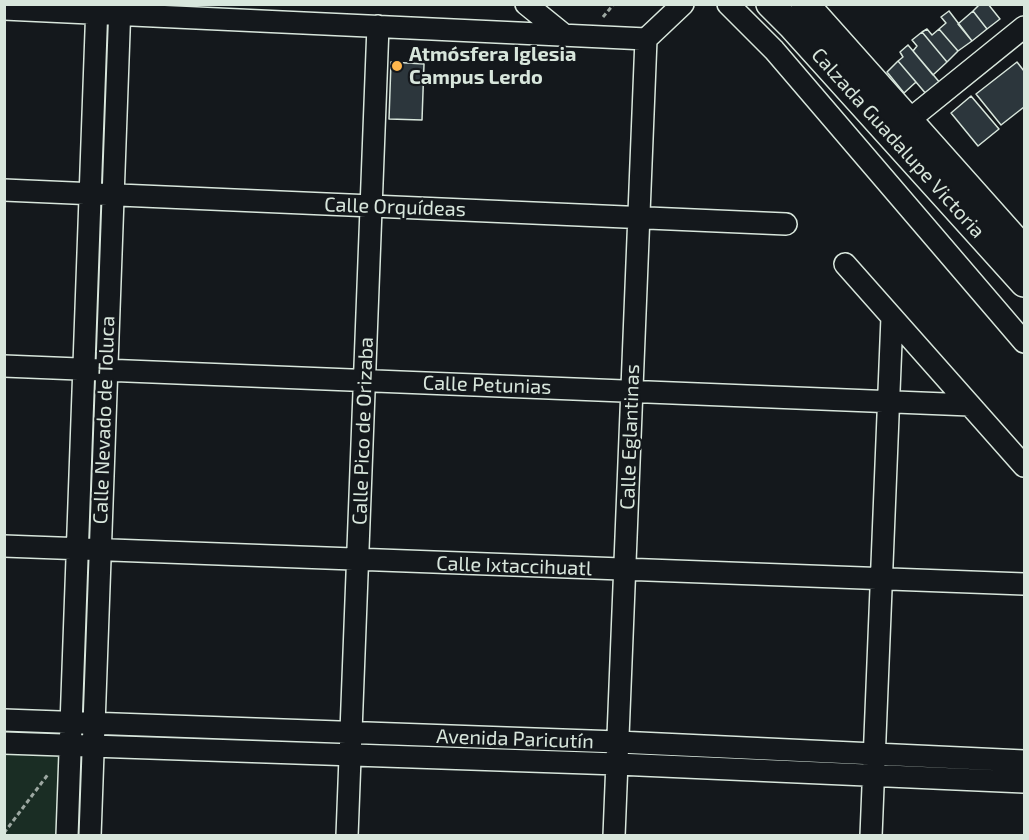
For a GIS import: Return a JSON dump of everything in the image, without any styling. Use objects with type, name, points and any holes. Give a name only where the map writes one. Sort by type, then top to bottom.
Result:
[{"type":"main road","name":"Calzada Guadalupe Victoria","points":[[770,4],[1024,283]]},
{"type":"main road","name":"Calzada Guadalupe Victoria","points":[[805,4],[1024,250]]},
{"type":"street","points":[[526,4],[563,34]]},
{"type":"street","points":[[4,9],[120,10],[646,39],[683,4]]},
{"type":"street","points":[[728,4],[774,50],[1024,342]]},
{"type":"street","name":"Calle Nevado de Toluca","points":[[67,836],[97,9]]},
{"type":"street","name":"Calle Nevado de Toluca","points":[[90,836],[120,10]]},
{"type":"street","name":"Calle Pico de Orizaba","points":[[347,836],[378,26]]},
{"type":"street","points":[[909,120],[1024,27]]},
{"type":"street","name":"Calle Eglantinas","points":[[614,836],[646,39]]},
{"type":"street","name":"Calle Orquídeas","points":[[4,190],[786,224]]},
{"type":"street","points":[[845,264],[1024,466]]},
{"type":"street","points":[[871,836],[892,317]]},
{"type":"street","name":"Calle Petunias","points":[[4,366],[970,405]]},
{"type":"street","name":"Calle Ixtaccihuatl","points":[[4,546],[625,571],[1024,584]]},
{"type":"street","name":"Avenida Paricutín","points":[[4,720],[618,742],[1024,761]]},
{"type":"street","name":"Avenida Paricutín","points":[[4,743],[617,764],[1024,782]]},
{"type":"path","points":[[4,833],[49,772]]},
{"type":"green space","points":[[5,751],[66,753],[63,835],[5,836]]},
{"type":"building","points":[[980,4],[988,4],[1000,19],[987,29],[973,11]]},
{"type":"building","points":[[949,11],[972,41],[958,51],[939,29],[946,23],[941,17]]},
{"type":"building","points":[[973,11],[987,29],[972,41],[958,24]]},
{"type":"building","points":[[927,29],[932,35],[939,29],[958,51],[947,62],[922,32]]},
{"type":"building","points":[[922,32],[947,62],[933,75],[913,51],[917,46],[912,40]]},
{"type":"building","points":[[908,45],[941,84],[927,95],[898,61],[903,57],[900,52]]},
{"type":"building","points":[[898,61],[916,82],[904,93],[887,72]]},
{"type":"building","name":"Atmósfera Iglesia Campus Lerdo","points":[[391,62],[424,64],[422,120],[389,119]]},
{"type":"building","points":[[1017,62],[1024,71],[1024,107],[1001,125],[976,94]]},
{"type":"building","points":[[971,96],[999,129],[978,146],[951,113]]},
{"type":"place","name":"Atmósfera Iglesia Campus Lerdo","points":[[397,66]]}]
